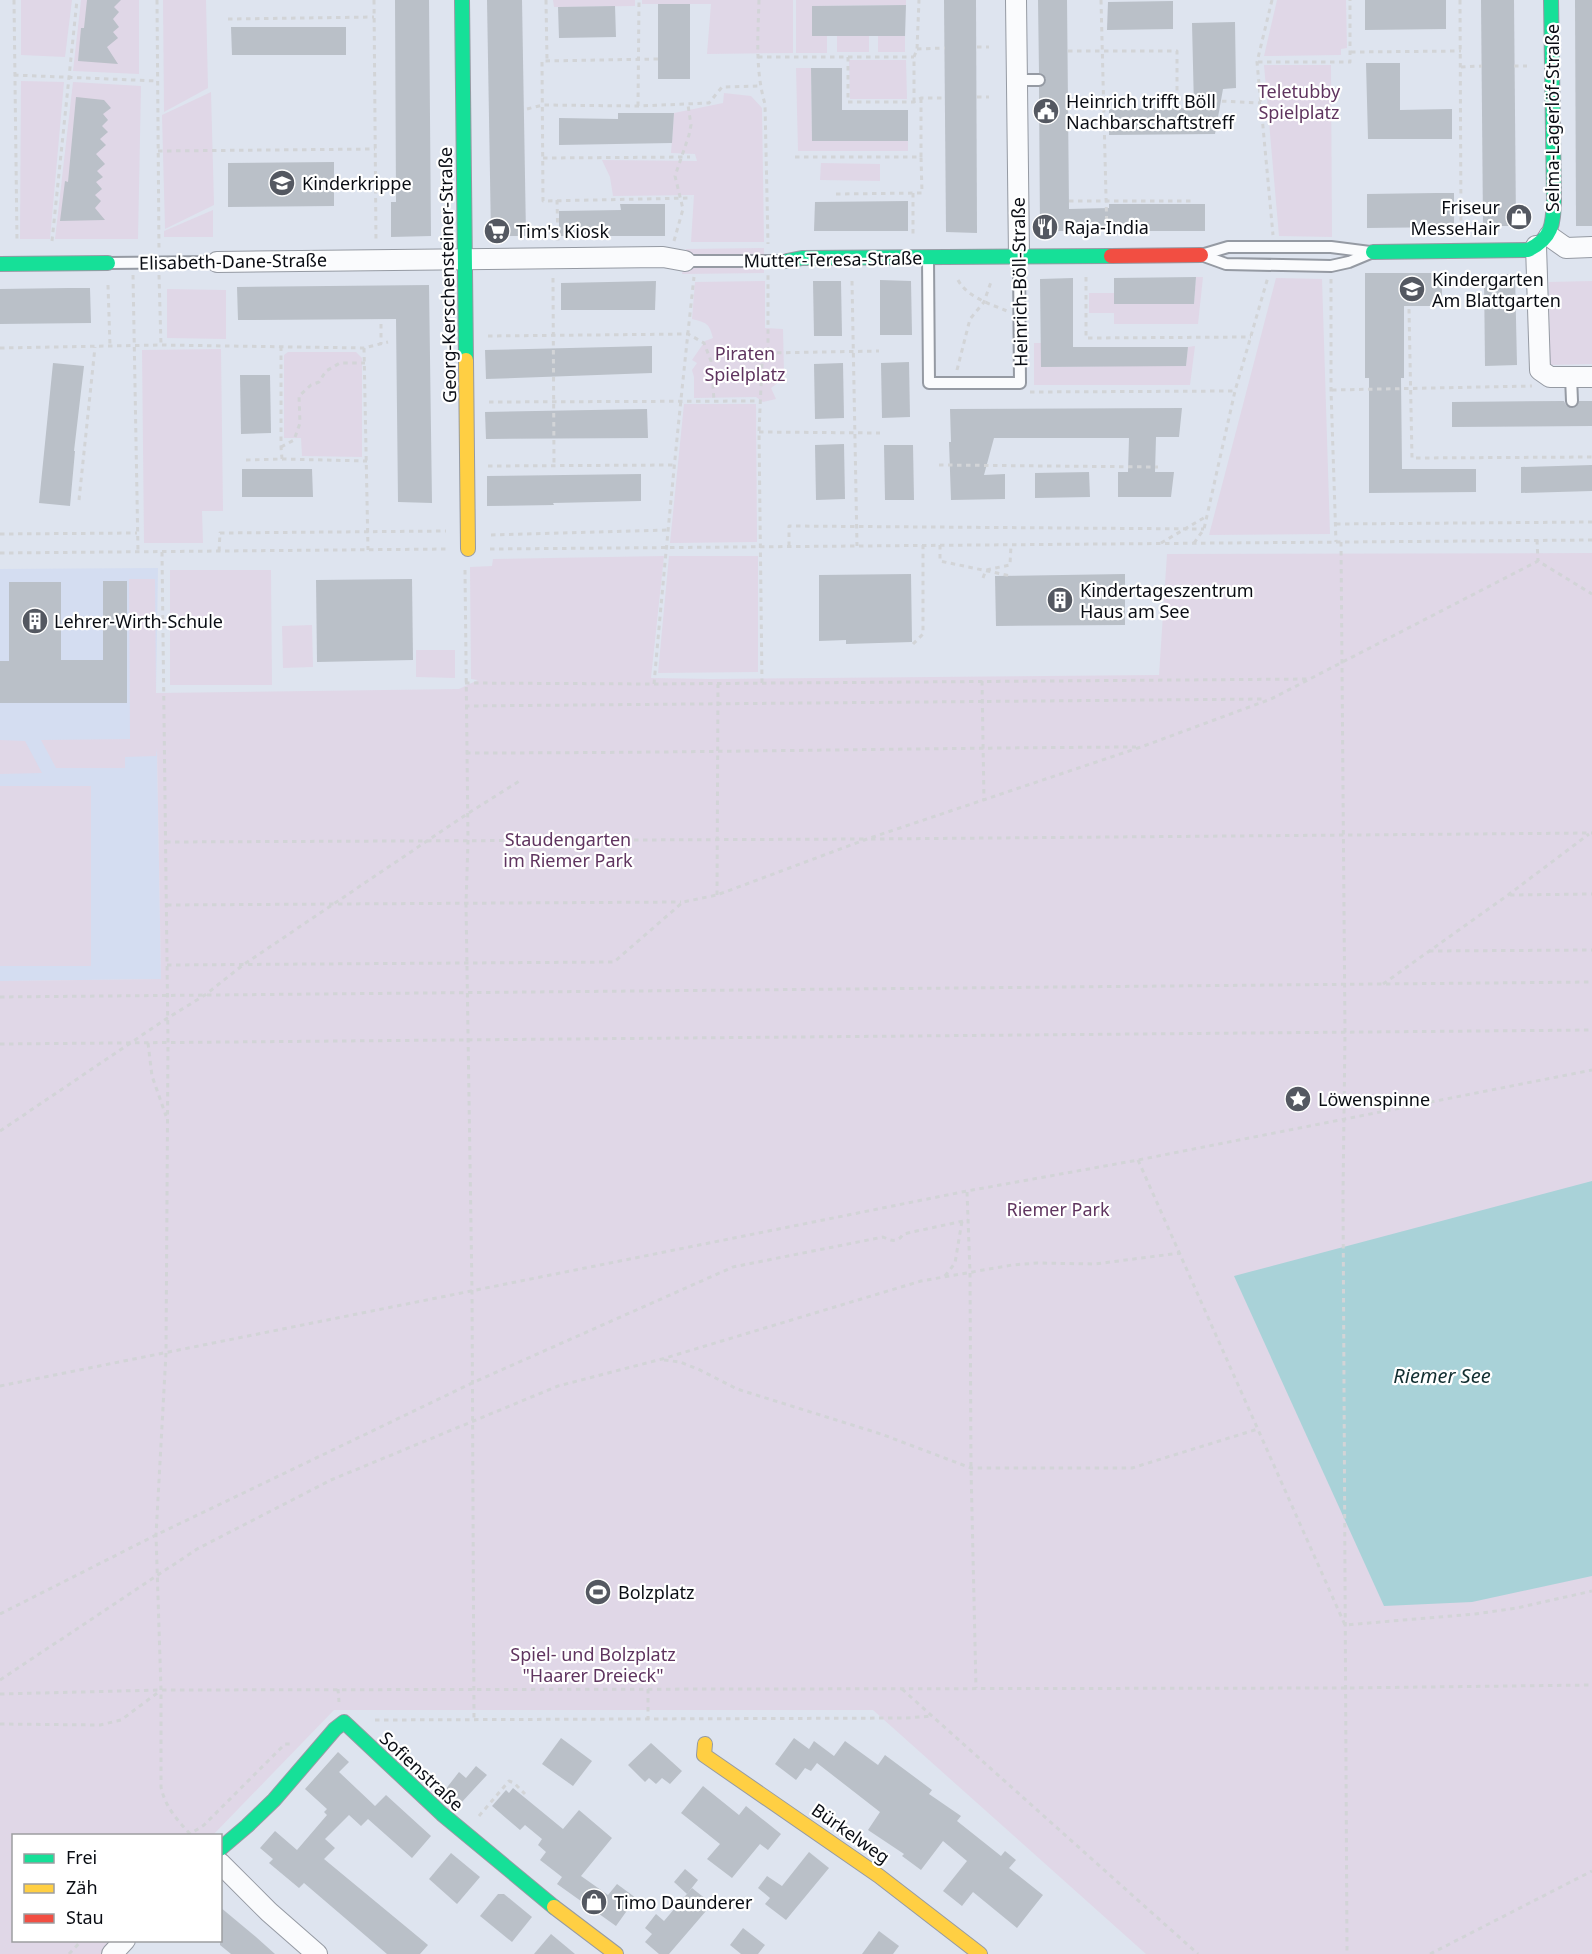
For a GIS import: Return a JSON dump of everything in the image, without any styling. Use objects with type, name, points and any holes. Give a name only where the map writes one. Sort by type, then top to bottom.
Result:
[{"type":"street","name":"Georg-Kerschensteiner-Straße","points":[[462,0],[468,549]]},
{"type":"street","name":"Heinrich-Böll-Straße","points":[[1016,0],[1019,256]]},
{"type":"street","name":"Selma-Lagerlöf-Straße","points":[[1551,0],[1554,199],[1552,224],[1543,241],[1540,370],[1550,377],[1592,377]]},
{"type":"street","name":"Mutter-Teresa-Straße","points":[[1373,252],[1528,250],[1543,241]]},
{"type":"street","points":[[1543,241],[1566,248],[1592,247]]},
{"type":"street","name":"Mutter-Teresa-Straße","points":[[787,261],[802,258],[928,256],[1201,255]]},
{"type":"street","name":"Mutter-Teresa-Straße","points":[[465,259],[663,257],[684,261]]},
{"type":"street","name":"Elisabeth-Dane-Straße","points":[[217,262],[465,259]]},
{"type":"street","name":"Elisabeth-Dane-Straße","points":[[0,264],[108,263]]},
{"type":"street","points":[[222,1848],[241,1834],[344,1722]]},
{"type":"street","name":"Sofienstraße","points":[[344,1722],[381,1760],[496,1862],[616,1954]]},
{"type":"street","name":"Bürkelweg","points":[[705,1744],[704,1755],[871,1869],[981,1954]]},
{"type":"street","points":[[222,1865],[269,1912],[317,1954]]},
{"type":"street","points":[[112,1954],[124,1942]]},
{"type":"lane","points":[[1017,80],[1039,80]]},
{"type":"lane","name":"Mutter-Teresa-Straße","points":[[1201,255],[1228,247],[1331,247],[1373,252]]},
{"type":"lane","name":"Mutter-Teresa-Straße","points":[[1201,255],[1226,264],[1331,266],[1349,262],[1373,252]]},
{"type":"lane","name":"Heinrich-Böll-Straße","points":[[928,256],[929,383],[1020,382],[1019,256]]},
{"type":"lane","name":"Mutter-Teresa-Straße","points":[[684,261],[787,261]]},
{"type":"lane","name":"Elisabeth-Dane-Straße","points":[[108,263],[217,262]]},
{"type":"lane","points":[[1571,377],[1572,401]]},
{"type":"path","points":[[14,0],[17,264]]},
{"type":"path","points":[[50,263],[77,0]]},
{"type":"path","points":[[156,0],[161,345]]},
{"type":"path","points":[[374,0],[376,260]]},
{"type":"path","points":[[546,0],[547,60]]},
{"type":"path","points":[[638,106],[639,0]]},
{"type":"path","points":[[759,0],[758,57],[760,86],[765,104],[768,244]]},
{"type":"path","points":[[914,102],[914,57],[917,48],[920,0]]},
{"type":"path","points":[[1101,0],[1107,242]]},
{"type":"path","points":[[1272,0],[1257,62],[1274,248]]},
{"type":"path","points":[[1257,62],[1350,62],[1350,0]]},
{"type":"path","points":[[1460,0],[1461,238]]},
{"type":"path","points":[[228,19],[374,17]]},
{"type":"path","points":[[977,47],[989,47]]},
{"type":"path","points":[[917,48],[945,48]]},
{"type":"path","points":[[1068,51],[1177,51],[1177,99]]},
{"type":"path","points":[[1351,52],[1461,51]]},
{"type":"path","points":[[758,57],[914,57]]},
{"type":"path","points":[[848,57],[848,102],[914,102],[921,98],[945,98]]},
{"type":"path","points":[[658,58],[542,60],[543,201],[692,198]]},
{"type":"path","points":[[1461,66],[1482,66]]},
{"type":"path","points":[[1514,66],[1527,66]]},
{"type":"path","points":[[14,75],[157,81]]},
{"type":"path","points":[[527,109],[543,105],[638,106],[709,103],[722,87],[760,86]]},
{"type":"path","points":[[977,97],[989,97]]},
{"type":"path","points":[[836,194],[922,193],[921,98]]},
{"type":"path","points":[[1068,99],[1177,99],[1261,103]]},
{"type":"path","points":[[654,684],[667,530],[688,334],[683,209],[675,176],[689,135],[691,124],[688,105]]},
{"type":"path","points":[[158,151],[375,149]]},
{"type":"path","points":[[543,158],[690,157]]},
{"type":"path","points":[[795,157],[921,157]]},
{"type":"path","points":[[913,194],[914,243]]},
{"type":"path","points":[[557,200],[558,247]]},
{"type":"path","points":[[1069,201],[1191,201]]},
{"type":"path","points":[[132,262],[138,552]]},
{"type":"path","points":[[1194,543],[1204,529],[1235,391],[1271,264]]},
{"type":"path","points":[[1331,266],[1331,390],[1336,542]]},
{"type":"path","points":[[1086,272],[1086,338],[1251,337]]},
{"type":"path","points":[[956,375],[970,319],[984,302],[993,274]]},
{"type":"path","points":[[762,683],[759,432],[762,363],[768,353],[768,275]]},
{"type":"path","points":[[852,276],[857,546]]},
{"type":"path","points":[[956,276],[962,286],[984,302],[1010,313]]},
{"type":"path","points":[[553,278],[554,465]]},
{"type":"path","points":[[108,283],[110,346]]},
{"type":"path","points":[[1409,309],[1412,458],[1592,456]]},
{"type":"path","points":[[381,324],[381,344]]},
{"type":"path","points":[[466,336],[688,334],[704,343],[711,361],[714,400]]},
{"type":"path","points":[[0,348],[161,345],[364,348],[388,342]]},
{"type":"path","points":[[79,500],[95,346]]},
{"type":"path","points":[[281,347],[282,459]]},
{"type":"path","points":[[364,348],[368,550]]},
{"type":"path","points":[[768,353],[879,351]]},
{"type":"path","points":[[281,447],[294,440],[300,423],[299,396],[311,385],[319,382],[326,370],[340,363],[364,363]]},
{"type":"path","points":[[1331,390],[1537,386]]},
{"type":"path","points":[[1029,392],[1235,391]]},
{"type":"path","points":[[467,403],[760,401]]},
{"type":"path","points":[[759,432],[880,433]]},
{"type":"path","points":[[246,460],[367,461]]},
{"type":"path","points":[[467,467],[675,465]]},
{"type":"path","points":[[939,465],[1158,467]]},
{"type":"path","points":[[1159,543],[1207,516]]},
{"type":"path","points":[[1336,524],[1592,522]]},
{"type":"path","points":[[789,546],[789,526],[1204,529]]},
{"type":"path","points":[[219,551],[220,533],[468,530],[486,535],[667,530]]},
{"type":"path","points":[[0,534],[137,533]]},
{"type":"path","points":[[1537,540],[1538,561]]},
{"type":"path","points":[[491,549],[1592,540]]},
{"type":"path","points":[[1341,542],[1345,1033],[1343,1195],[1347,1954]]},
{"type":"path","points":[[913,644],[923,634],[923,545]]},
{"type":"path","points":[[940,545],[940,561],[1011,576]]},
{"type":"path","points":[[986,570],[1010,565],[1011,545]]},
{"type":"path","points":[[0,553],[434,549]]},
{"type":"path","points":[[468,549],[464,566],[474,1720]]},
{"type":"path","points":[[162,552],[168,1042],[166,1353],[156,1535],[161,1690],[161,1787],[164,1800],[188,1834]]},
{"type":"path","points":[[1538,561],[1592,594]]},
{"type":"path","points":[[166,905],[683,902],[717,895],[867,839],[1141,747],[1271,699],[1538,561]]},
{"type":"path","points":[[983,578],[986,570]]},
{"type":"path","points":[[465,683],[654,684],[1311,679]]},
{"type":"path","points":[[982,681],[984,801]]},
{"type":"path","points":[[717,895],[718,683]]},
{"type":"path","points":[[465,706],[1271,699]]},
{"type":"path","points":[[466,753],[717,753],[983,747],[1141,747]]},
{"type":"path","points":[[0,1131],[166,1018],[205,995],[243,965],[333,904],[521,780]]},
{"type":"path","points":[[166,842],[867,839],[1591,832]]},
{"type":"path","points":[[1382,985],[1509,895],[1591,832]]},
{"type":"path","points":[[1509,895],[1592,894]]},
{"type":"path","points":[[167,965],[614,962],[683,902]]},
{"type":"path","points":[[1427,951],[1592,950]]},
{"type":"path","points":[[0,997],[1592,982]]},
{"type":"path","points":[[0,1044],[1592,1030]]},
{"type":"path","points":[[148,1042],[152,1076],[167,1119]]},
{"type":"path","points":[[0,1386],[967,1191],[1138,1160],[1592,1070]]},
{"type":"path","points":[[1138,1160],[1345,1624]]},
{"type":"path","points":[[967,1191],[976,1688]]},
{"type":"path","points":[[0,1614],[156,1535],[472,1383],[733,1267],[883,1237],[894,1241],[903,1234],[968,1220]]},
{"type":"path","points":[[944,1277],[955,1263],[962,1221]]},
{"type":"path","points":[[0,1680],[197,1549],[331,1480],[558,1386],[662,1359],[921,1281],[1012,1265],[1095,1264],[1180,1253]]},
{"type":"path","points":[[662,1359],[680,1362],[700,1370],[737,1389],[880,1434],[971,1468],[1132,1468],[1258,1429]]},
{"type":"path","points":[[1345,1624],[1475,1614],[1517,1608],[1592,1591]]},
{"type":"path","points":[[0,1694],[161,1690],[1345,1688],[1592,1685]]},
{"type":"path","points":[[902,1688],[1198,1954]]},
{"type":"path","points":[[648,1689],[648,1719]]},
{"type":"path","points":[[0,1724],[100,1725],[121,1720],[161,1690]]},
{"type":"path","points":[[344,1722],[932,1716]]},
{"type":"path","points":[[190,1834],[204,1825],[285,1744],[294,1744]]},
{"type":"path","points":[[476,1820],[509,1781],[525,1794]]},
{"type":"path","points":[[1430,1954],[1592,1871]]},
{"type":"path","points":[[69,1954],[81,1942]]},
{"type":"shaded area","points":[[158,568],[156,693],[161,979],[0,981],[0,569]]},
{"type":"green space","points":[[21,0],[72,0],[65,57],[21,55]]},
{"type":"green space","points":[[81,0],[139,0],[139,74],[73,71]]},
{"type":"green space","points":[[163,0],[206,0],[208,88],[164,112]]},
{"type":"green space","points":[[553,0],[635,0],[635,6],[554,7]]},
{"type":"green space","points":[[642,0],[793,0],[793,53],[707,54],[711,4],[642,4]]},
{"type":"green space","points":[[796,0],[906,0],[906,5],[812,6],[812,36],[827,36],[827,53],[796,53]]},
{"type":"green space","points":[[1277,0],[1346,0],[1347,48],[1341,49],[1341,55],[1264,56]]},
{"type":"green space","points":[[837,36],[869,36],[869,52],[837,52]]},
{"type":"green space","points":[[878,36],[905,36],[905,52],[878,52]]},
{"type":"green space","points":[[849,60],[906,60],[907,99],[850,99]]},
{"type":"green space","name":"Teletubby Spielplatz","points":[[1264,65],[1331,65],[1332,237],[1279,236]]},
{"type":"green space","points":[[796,68],[811,68],[812,141],[908,141],[908,151],[798,151]]},
{"type":"green space","points":[[21,81],[64,82],[50,239],[20,239]]},
{"type":"green space","points":[[73,82],[141,86],[138,239],[55,239]]},
{"type":"green space","points":[[211,92],[214,205],[165,229],[162,115]]},
{"type":"green space","points":[[724,93],[751,96],[762,108],[764,242],[691,242],[694,195],[613,196],[610,177],[602,160],[697,161],[695,154],[671,153],[674,113],[723,103]]},
{"type":"green space","points":[[821,163],[880,164],[880,181],[820,180]]},
{"type":"green space","points":[[213,210],[213,237],[164,237],[164,231]]},
{"type":"green space","points":[[764,248],[764,255],[686,256],[686,249]]},
{"type":"green space","points":[[764,266],[764,273],[682,274],[686,267]]},
{"type":"green space","points":[[1196,277],[1203,277],[1198,324],[1114,324],[1114,313],[1089,313],[1089,293],[1114,293],[1114,304],[1194,304]]},
{"type":"green space","points":[[1276,278],[1322,279],[1330,534],[1209,535]]},
{"type":"green space","name":"Piraten Spielplatz","points":[[765,281],[765,328],[783,329],[784,374],[771,388],[776,399],[763,402],[756,397],[694,398],[692,370],[697,363],[692,360],[705,341],[713,338],[707,324],[692,319],[695,282]]},
{"type":"green space","points":[[1592,281],[1592,364],[1550,365],[1549,282]]},
{"type":"green space","points":[[167,289],[226,290],[226,339],[167,338]]},
{"type":"green space","points":[[1034,343],[1041,343],[1041,367],[1186,365],[1188,347],[1195,346],[1190,385],[1034,385]]},
{"type":"green space","points":[[221,349],[223,511],[202,511],[203,543],[144,543],[142,350]]},
{"type":"green space","points":[[288,352],[356,352],[362,358],[362,457],[302,456],[301,438],[284,438],[284,355]]},
{"type":"green space","points":[[684,404],[756,404],[757,542],[670,543]]},
{"type":"green space","name":"Riemer Park","points":[[1592,553],[1592,1954],[1146,1954],[873,1710],[334,1710],[214,1834],[12,1834],[12,1942],[115,1942],[103,1954],[0,1954],[0,981],[161,979],[157,748],[156,756],[125,757],[125,768],[56,768],[41,740],[130,739],[129,579],[155,579],[156,693],[459,689],[478,680],[471,679],[470,567],[492,566],[493,559],[664,556],[651,678],[1159,675],[1167,554]]},
{"type":"green space","points":[[669,556],[758,556],[758,672],[658,673]]},
{"type":"green space","points":[[170,570],[271,570],[272,685],[170,685]]},
{"type":"green space","points":[[312,625],[313,667],[283,668],[282,626]]},
{"type":"green space","points":[[416,650],[455,650],[455,678],[416,677]]},
{"type":"green space","points":[[0,740],[25,741],[42,773],[0,774]]},
{"type":"green space","points":[[0,786],[91,786],[91,966],[0,966]]},
{"type":"water","name":"Riemer See","points":[[1592,1181],[1592,1576],[1472,1602],[1384,1606],[1234,1276]]},
{"type":"building","points":[[87,0],[121,0],[114,7],[119,12],[113,19],[119,27],[113,32],[118,38],[107,47],[118,64],[78,61],[81,28],[84,28]]},
{"type":"building","points":[[395,0],[429,0],[431,236],[391,237],[391,202],[396,202]]},
{"type":"building","points":[[487,0],[522,0],[526,236],[491,236]]},
{"type":"building","points":[[944,0],[976,0],[977,233],[946,232]]},
{"type":"building","points":[[1038,0],[1067,0],[1069,209],[1109,208],[1109,204],[1205,204],[1205,231],[1040,231],[1039,87],[1045,84],[1046,79],[1043,74],[1039,73]]},
{"type":"building","points":[[1365,0],[1446,0],[1446,29],[1365,30]]},
{"type":"building","points":[[1481,0],[1514,0],[1516,226],[1483,226]]},
{"type":"building","points":[[1575,0],[1592,0],[1592,226],[1576,226]]},
{"type":"building","points":[[1173,1],[1173,29],[1107,30],[1108,2]]},
{"type":"building","points":[[658,4],[690,4],[690,79],[658,79]]},
{"type":"building","points":[[906,5],[905,36],[812,36],[812,6]]},
{"type":"building","points":[[615,6],[616,37],[559,38],[558,7]]},
{"type":"building","points":[[1235,22],[1236,88],[1223,89],[1215,134],[1109,135],[1109,109],[1194,108],[1192,23]]},
{"type":"building","points":[[231,27],[346,27],[346,55],[232,55]]},
{"type":"building","points":[[1366,63],[1400,63],[1400,110],[1452,109],[1452,139],[1368,139]]},
{"type":"building","points":[[811,68],[842,68],[842,110],[908,110],[908,141],[812,141]]},
{"type":"building","points":[[76,97],[104,100],[111,108],[103,114],[108,120],[102,126],[108,132],[100,139],[106,145],[96,154],[105,164],[97,171],[103,177],[96,182],[102,189],[95,195],[101,201],[95,208],[105,220],[60,221],[65,181],[68,182]]},
{"type":"building","points":[[618,113],[674,113],[672,143],[559,145],[559,118],[618,119]]},
{"type":"building","points":[[334,162],[334,206],[228,207],[228,163]]},
{"type":"building","points":[[1454,193],[1454,227],[1367,228],[1367,194]]},
{"type":"building","points":[[908,201],[908,231],[814,231],[815,202]]},
{"type":"building","points":[[620,204],[665,204],[665,236],[559,236],[559,211],[621,210]]},
{"type":"building","points":[[1365,273],[1442,273],[1442,306],[1404,306],[1404,378],[1401,378],[1402,469],[1476,469],[1476,492],[1369,493],[1369,378],[1365,378]]},
{"type":"building","points":[[1484,274],[1515,274],[1517,365],[1485,366]]},
{"type":"building","points":[[1196,277],[1194,304],[1114,304],[1114,278]]},
{"type":"building","points":[[1073,278],[1073,347],[1188,347],[1186,366],[1041,367],[1040,279]]},
{"type":"building","points":[[880,280],[911,281],[912,335],[880,335]]},
{"type":"building","points":[[656,281],[655,310],[561,310],[561,283]]},
{"type":"building","points":[[813,281],[841,281],[842,336],[814,336]]},
{"type":"building","points":[[429,285],[432,503],[398,502],[396,319],[238,320],[237,287]]},
{"type":"building","points":[[90,288],[91,323],[0,324],[0,289]]},
{"type":"building","points":[[652,346],[652,373],[486,379],[485,350]]},
{"type":"building","points":[[909,362],[910,417],[882,418],[881,363]]},
{"type":"building","points":[[53,363],[84,366],[70,506],[39,503]]},
{"type":"building","points":[[843,363],[844,418],[815,419],[814,364]]},
{"type":"building","points":[[240,375],[270,375],[271,433],[241,434]]},
{"type":"building","points":[[1564,401],[1572,408],[1576,407],[1579,401],[1592,401],[1592,426],[1452,427],[1452,402]]},
{"type":"building","points":[[1182,408],[1179,437],[1156,437],[1155,472],[1174,472],[1171,497],[1118,497],[1118,472],[1128,472],[1129,438],[994,438],[984,475],[1005,474],[1005,499],[951,500],[950,409]]},
{"type":"building","points":[[647,409],[648,438],[486,439],[485,412]]},
{"type":"building","points":[[844,444],[845,499],[816,500],[815,445]]},
{"type":"building","points":[[884,445],[913,445],[914,500],[885,500]]},
{"type":"building","points":[[1592,465],[1592,491],[1521,493],[1521,467]]},
{"type":"building","points":[[242,469],[312,469],[313,497],[242,497]]},
{"type":"building","points":[[1089,472],[1090,497],[1035,498],[1035,473]]},
{"type":"building","points":[[641,474],[641,501],[487,506],[487,476]]},
{"type":"building","points":[[911,574],[912,642],[846,644],[846,640],[819,641],[819,575]]},
{"type":"building","name":"Kindertageszentrum Haus am See","points":[[1125,574],[1125,625],[996,626],[995,576]]},
{"type":"building","points":[[412,579],[413,660],[317,662],[316,580]]},
{"type":"building","name":"Lehrer-Wirth-Schule","points":[[103,581],[127,581],[127,703],[0,703],[0,661],[9,661],[9,582],[61,582],[61,660],[103,660]]},
{"type":"building","points":[[561,1738],[592,1761],[573,1786],[542,1764]]},
{"type":"building","points":[[794,1738],[809,1749],[814,1741],[834,1756],[845,1741],[878,1765],[885,1755],[932,1790],[929,1794],[961,1816],[957,1821],[1001,1856],[1005,1851],[1016,1860],[1009,1868],[1043,1895],[1017,1928],[973,1892],[962,1906],[943,1891],[967,1861],[943,1841],[921,1870],[902,1856],[904,1854],[868,1830],[880,1812],[817,1763],[811,1771],[805,1768],[796,1780],[775,1764]]},
{"type":"building","points":[[651,1743],[682,1771],[670,1784],[662,1778],[656,1784],[649,1778],[645,1782],[628,1765]]},
{"type":"building","points":[[338,1752],[349,1762],[339,1772],[375,1806],[386,1795],[431,1836],[412,1858],[368,1819],[361,1826],[349,1815],[325,1839],[335,1848],[324,1859],[428,1945],[420,1954],[387,1954],[304,1883],[299,1888],[269,1863],[273,1859],[260,1848],[275,1831],[297,1850],[327,1815],[324,1812],[327,1809],[305,1789]]},
{"type":"building","points":[[476,1766],[487,1775],[461,1803],[445,1790],[459,1772],[466,1778]]},
{"type":"building","points":[[703,1786],[739,1815],[746,1806],[781,1834],[768,1850],[760,1844],[732,1878],[707,1859],[720,1844],[681,1813]]},
{"type":"building","points":[[513,1788],[563,1829],[579,1810],[612,1838],[581,1876],[608,1895],[617,1884],[636,1898],[616,1926],[557,1884],[562,1877],[540,1860],[546,1852],[538,1845],[542,1839],[525,1825],[520,1830],[492,1806],[506,1790],[509,1793]]},
{"type":"building","points":[[809,1852],[829,1868],[786,1920],[765,1904],[770,1898],[758,1888],[767,1876],[782,1886]]},
{"type":"building","points":[[451,1853],[480,1877],[457,1904],[429,1879]]},
{"type":"building","points":[[685,1869],[698,1880],[687,1894],[674,1882]]},
{"type":"building","points":[[692,1888],[712,1904],[669,1954],[659,1954],[645,1942],[652,1934],[645,1928],[656,1914],[664,1921]]},
{"type":"building","points":[[498,1894],[504,1894],[532,1917],[512,1942],[480,1916]]},
{"type":"building","points":[[222,1909],[275,1954],[231,1954],[220,1945],[222,1942]]},
{"type":"building","points":[[743,1928],[765,1945],[758,1954],[741,1954],[730,1945]]},
{"type":"building","points":[[879,1931],[899,1946],[893,1954],[862,1954]]},
{"type":"building","points":[[551,1934],[575,1954],[534,1954]]},
{"type":"traffic: fast","points":[[462,0],[466,360]]},
{"type":"traffic: fast","points":[[1373,252],[1528,250],[1547,235],[1552,223],[1554,199],[1551,0]]},
{"type":"traffic: fast","points":[[787,261],[802,258],[1111,256]]},
{"type":"traffic: fast","points":[[0,264],[108,263]]},
{"type":"traffic: fast","points":[[222,1847],[274,1800],[335,1729],[344,1722],[442,1814],[554,1907]]},
{"type":"traffic: slow","points":[[466,360],[468,549]]},
{"type":"traffic: slow","points":[[705,1744],[704,1755],[879,1876],[980,1954]]},
{"type":"traffic: slow","points":[[554,1907],[616,1954]]},
{"type":"traffic: jam","points":[[1111,256],[1201,255]]},
{"type":"place","name":"Heinrich trifft Böll Nachbarschaftstreff","points":[[1046,111]]},
{"type":"place","name":"Kinderkrippe","points":[[282,183]]},
{"type":"place","name":"Friseur MesseHair","points":[[1519,217]]},
{"type":"place","name":"Raja-India","points":[[1045,227]]},
{"type":"place","name":"Tim's Kiosk","points":[[497,231]]},
{"type":"place","name":"Kindergarten Am Blattgarten","points":[[1412,289]]},
{"type":"place","name":"Kindertageszentrum Haus am See","points":[[1060,600]]},
{"type":"place","name":"Lehrer-Wirth-Schule","points":[[35,621]]},
{"type":"place","name":"Löwenspinne","points":[[1298,1099]]},
{"type":"place","name":"Bolzplatz","points":[[598,1592]]},
{"type":"place","name":"Timo Daunderer","points":[[594,1902]]},
{"type":"park label","name":"Staudengarten im Riemer Park","points":[[568,849]]},
{"type":"park label","name":"Spiel- und Bolzplatz \"Haarer Dreieck\"","points":[[593,1664]]}]
